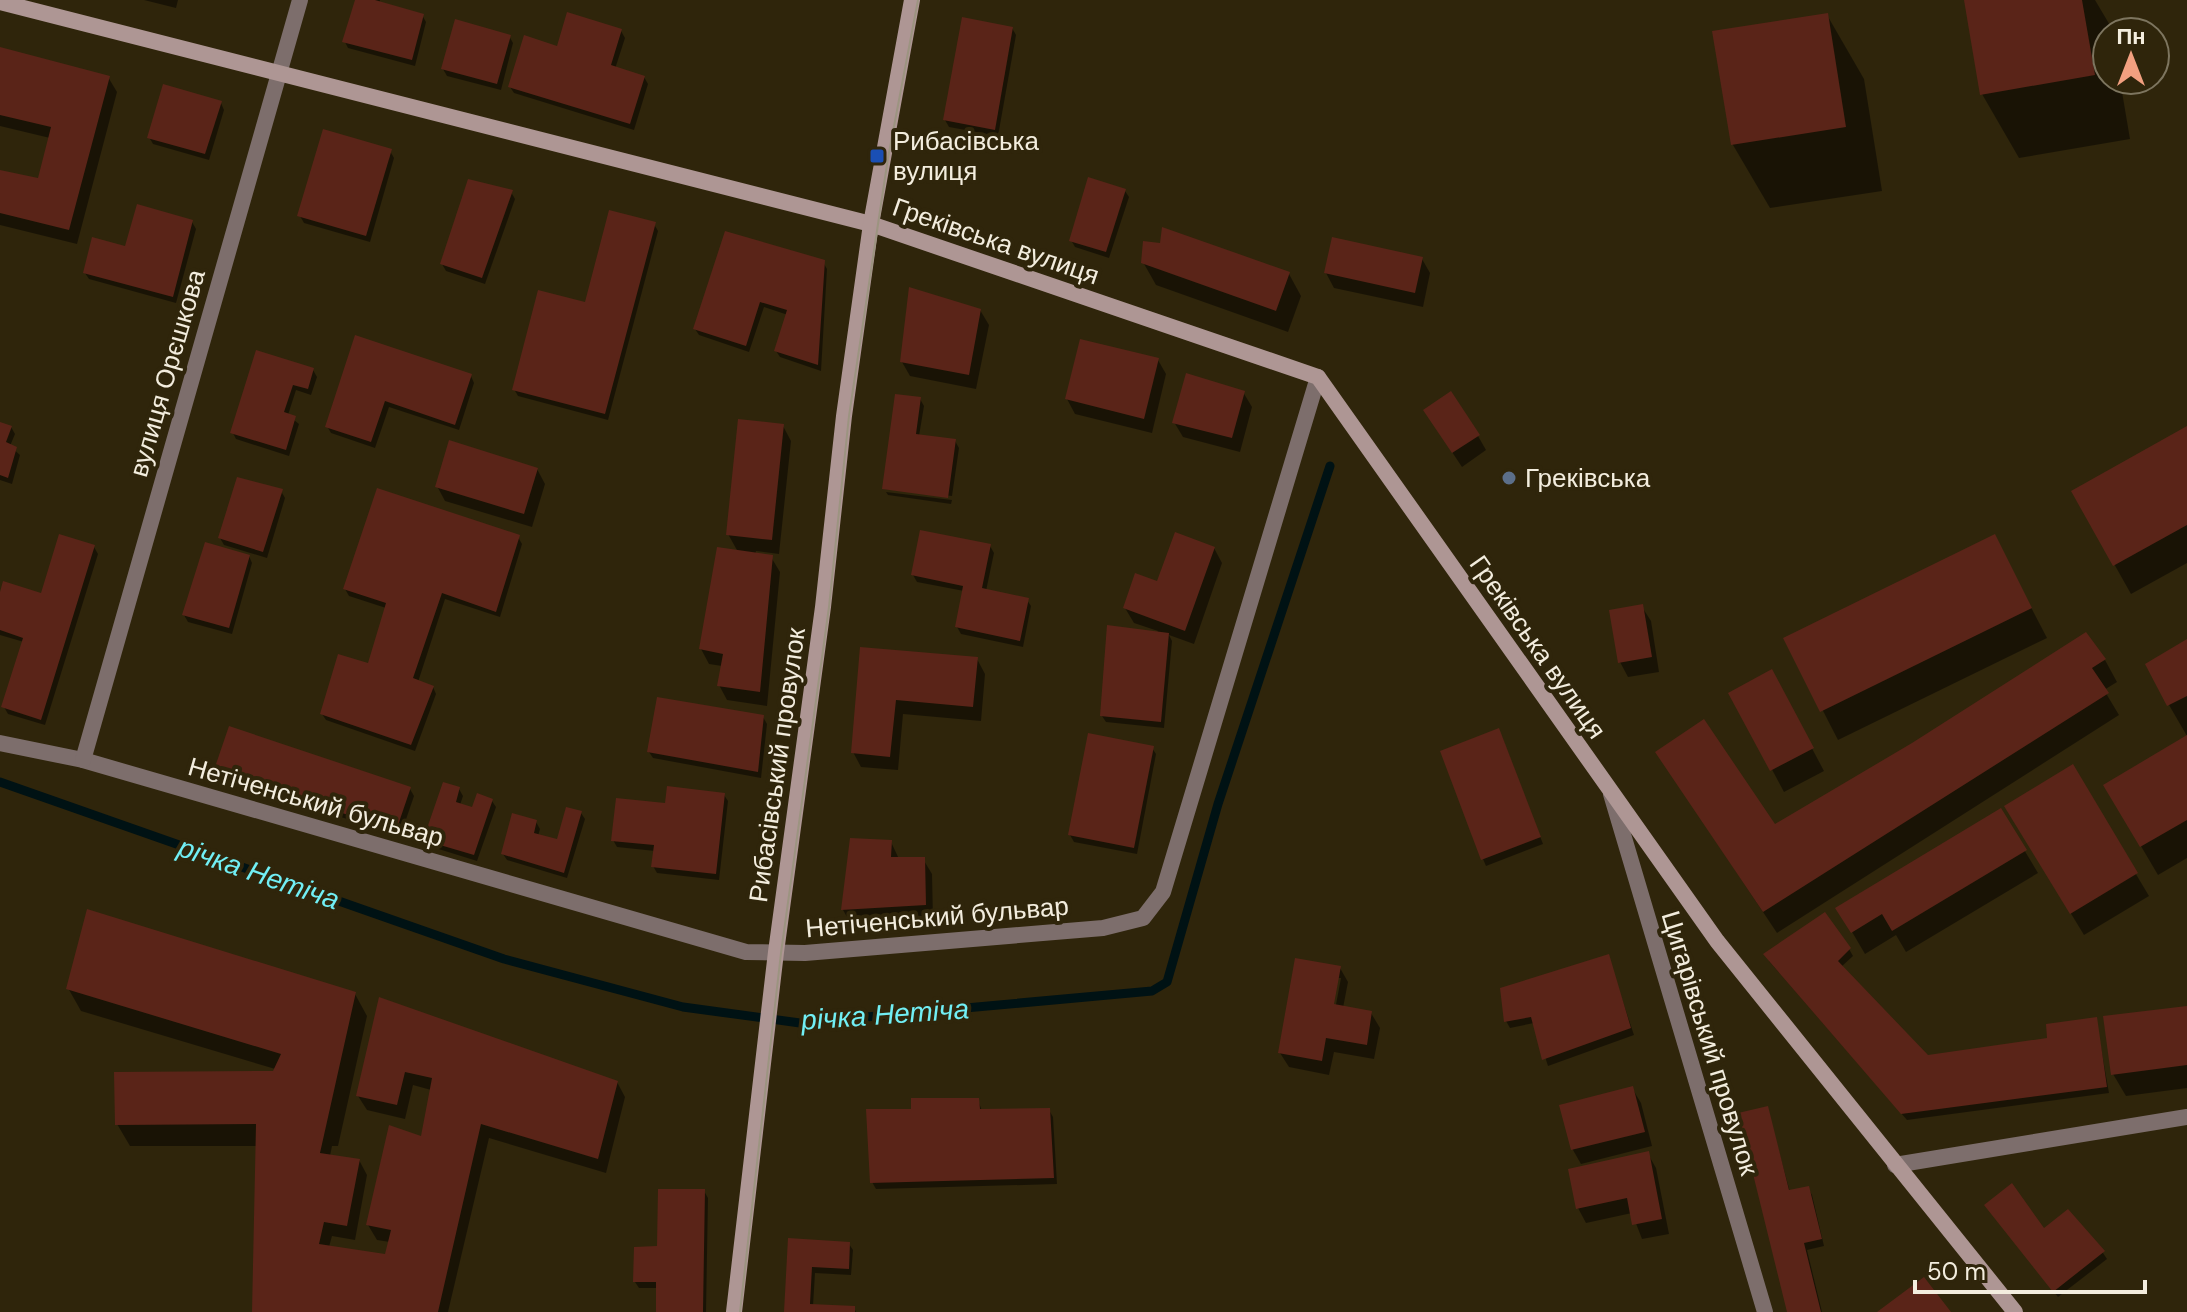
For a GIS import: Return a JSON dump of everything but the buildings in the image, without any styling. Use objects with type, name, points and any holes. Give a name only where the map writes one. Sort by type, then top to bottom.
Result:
[{"type":"street","name":"вулиця Орєшкова","points":[[83,760],[277,71],[300,0]]},
{"type":"street","name":"Греківська вулиця","points":[[871,224],[912,0]]},
{"type":"street","points":[[0,2],[277,71]]},
{"type":"street","name":"Греківська вулиця","points":[[277,71],[871,224],[1318,377],[1717,941],[2015,1312]]},
{"type":"street","name":"Рибасівський провулок","points":[[734,1312],[776,952],[871,224]]},
{"type":"street","name":"Нетіченський бульвар","points":[[0,743],[83,760],[746,952],[805,953],[1103,928],[1143,918],[1163,892],[1318,377]]},
{"type":"street","name":"Цигарівський провулок","points":[[1609,788],[1765,1312]]},
{"type":"street","points":[[1895,1165],[2187,1117]]},
{"type":"waterway","name":"річка Нетіча","points":[[0,782],[504,959],[683,1007],[800,1023],[1152,991],[1167,982],[1218,804],[1330,466]]},
{"type":"tram line","points":[[740,1312],[781,953],[829,607],[849,416],[888,158],[918,0]]},
{"type":"place","name":"Рибасівська вулиця","points":[[877,156]]},
{"type":"place","name":"Греківська","points":[[1509,478]]}]
